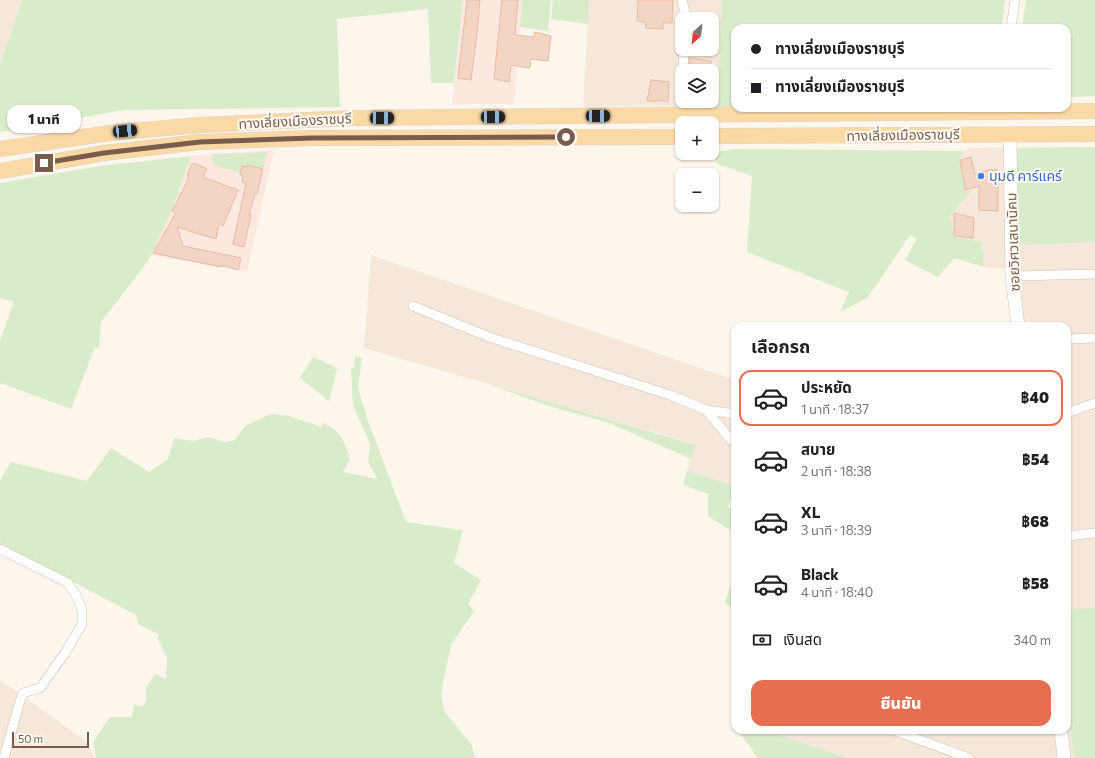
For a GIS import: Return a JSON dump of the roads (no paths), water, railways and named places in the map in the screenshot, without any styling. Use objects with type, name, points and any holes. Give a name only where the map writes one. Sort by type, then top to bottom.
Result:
[{"type":"main road","name":"ทางเลี่ยงเมืองราชบุรี","points":[[1071,111],[1095,111]]},
{"type":"main road","name":"ทางเลี่ยงเมืองราชบุรี","points":[[681,116],[898,112]]},
{"type":"main road","name":"ทางเลี่ยงเมืองราชบุรี","points":[[0,149],[110,132],[201,125],[360,118],[675,116]]},
{"type":"main road","points":[[310,120],[311,138]]},
{"type":"main road","name":"ทางเลี่ยงเมืองราชบุรี","points":[[719,136],[1095,134]]},
{"type":"main road","name":"ทางเลี่ยงเมืองราชบุรี","points":[[0,171],[104,153],[200,142],[311,138],[675,137]]},
{"type":"street","points":[[682,0],[685,12]]},
{"type":"street","points":[[1012,24],[1015,0]]},
{"type":"street","points":[[681,116],[682,108]]},
{"type":"street","name":"ซอยวิศวเสนานิคม","points":[[1010,134],[1012,276],[1018,322]]},
{"type":"street","points":[[1012,276],[1095,274]]},
{"type":"street","points":[[413,306],[489,338],[673,396],[706,410],[731,413]]},
{"type":"street","points":[[1071,339],[1095,338]]},
{"type":"street","points":[[1071,412],[1095,403]]},
{"type":"street","points":[[706,410],[731,440]]},
{"type":"street","points":[[1071,536],[1095,533]]},
{"type":"street","points":[[0,549],[68,583],[76,595],[82,610],[82,624],[65,653],[40,688],[23,693],[4,758]]},
{"type":"street","points":[[904,734],[969,758]]},
{"type":"street","points":[[1061,734],[1064,758]]},
{"type":"place","name":"มุมดี คาร์แคร์","points":[[981,176]]}]
